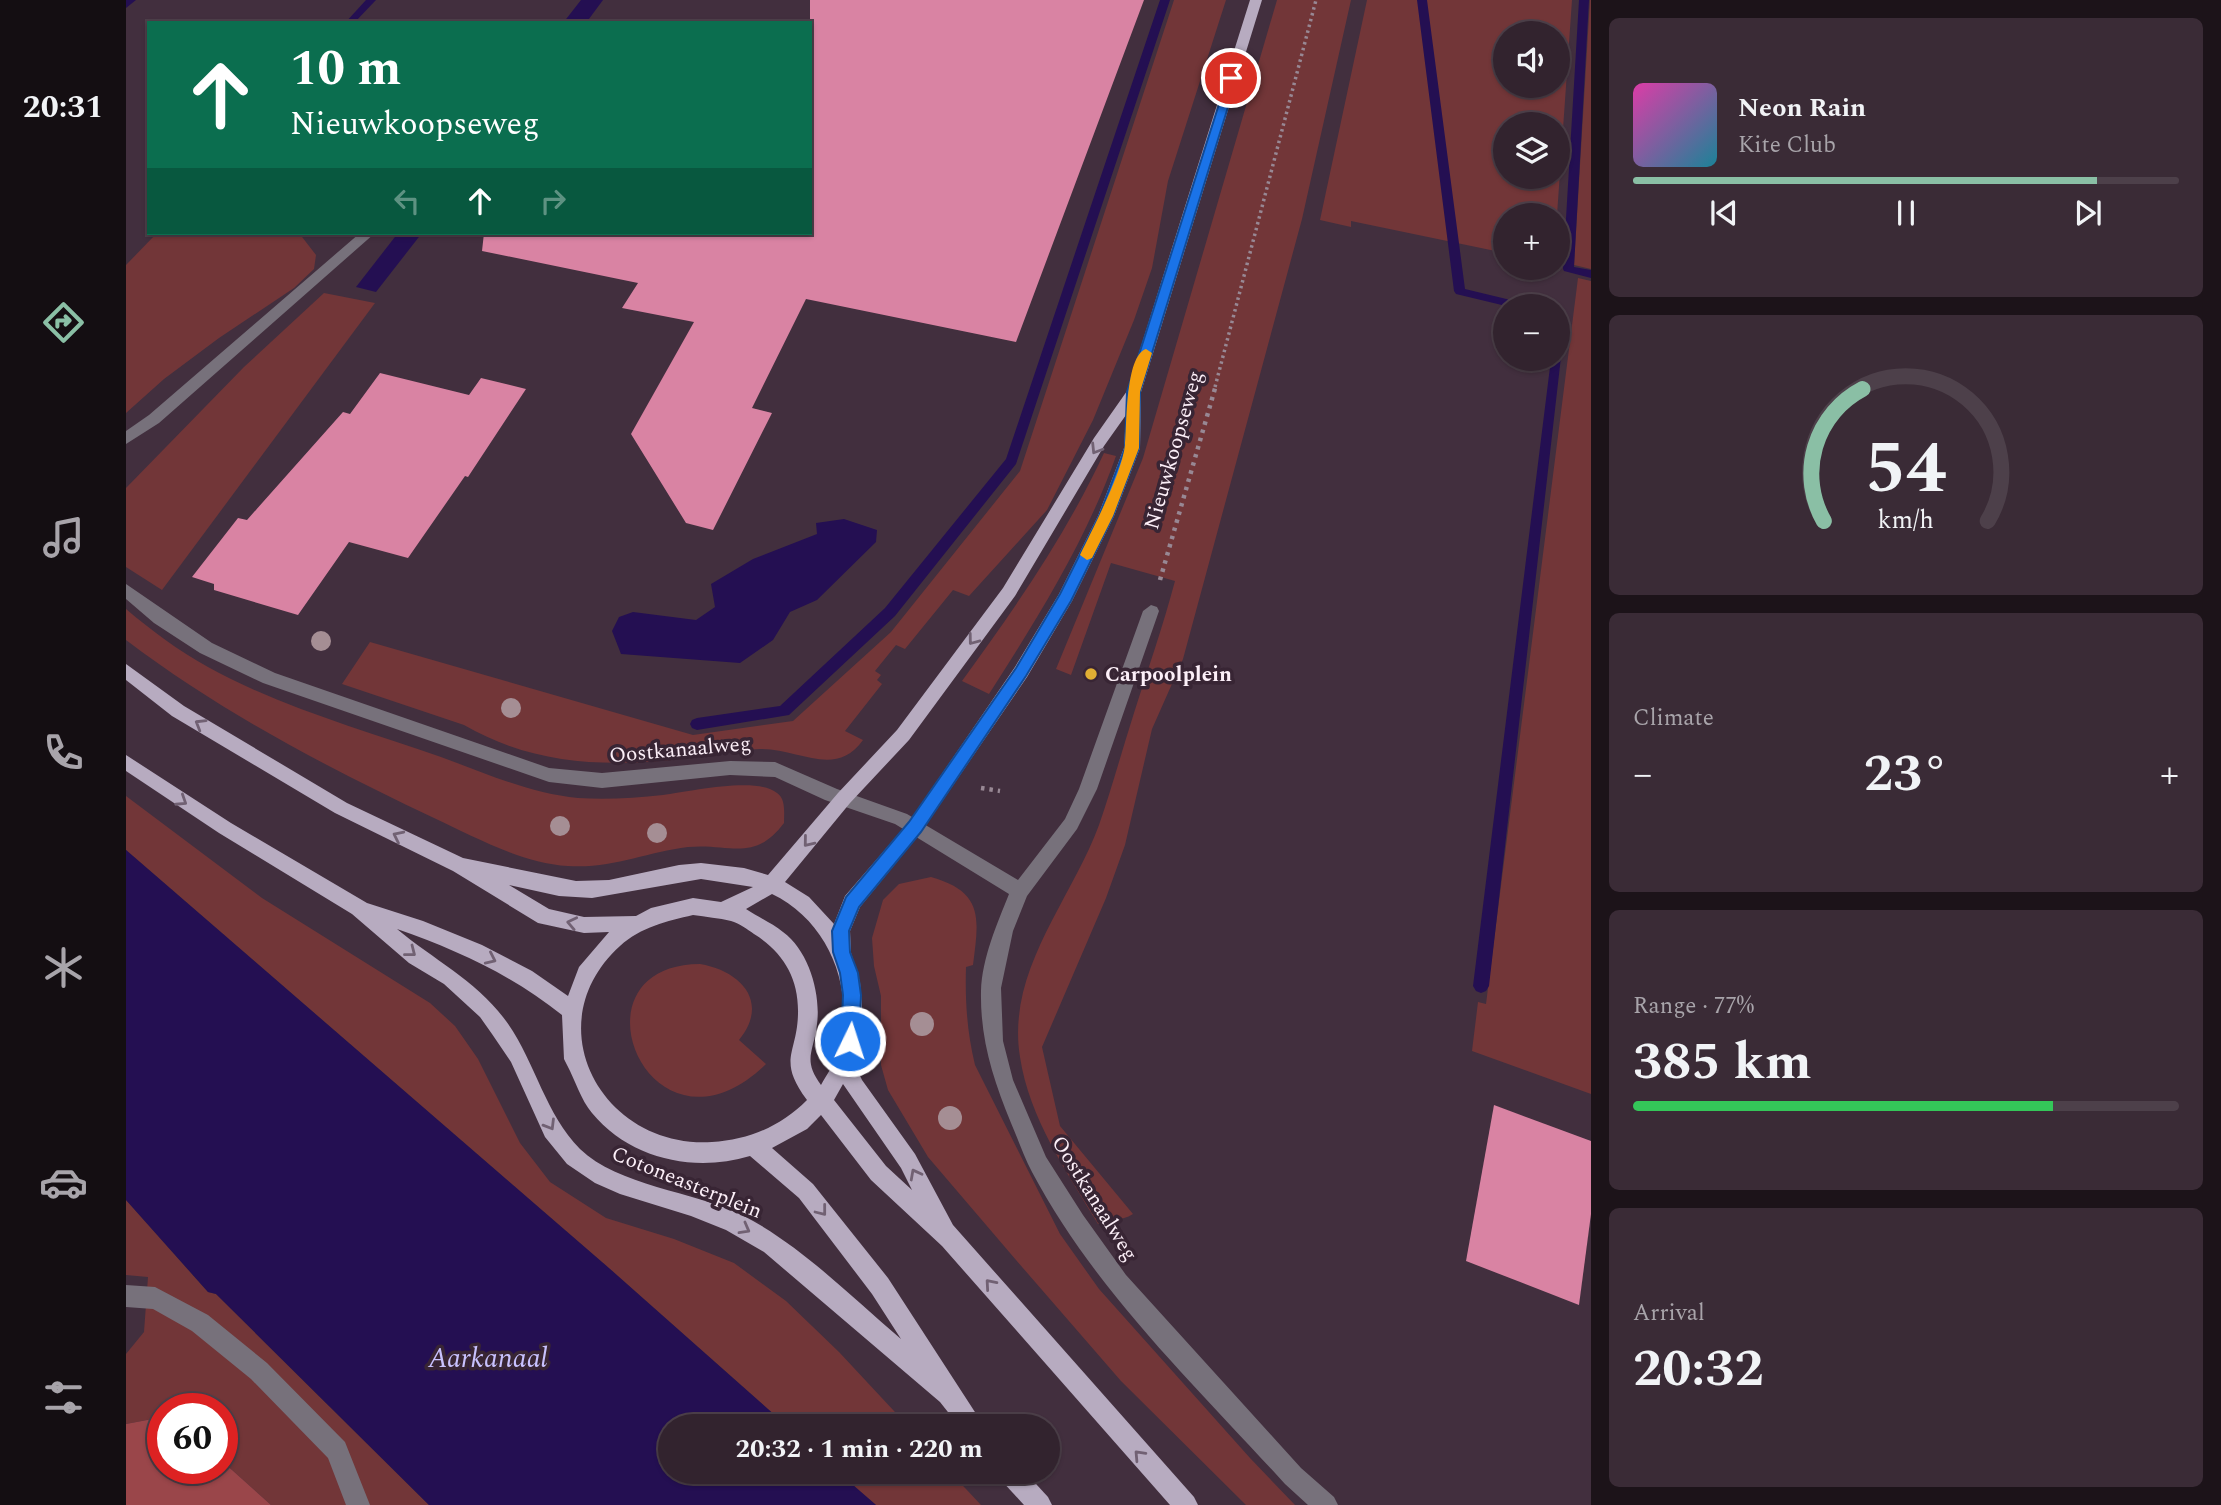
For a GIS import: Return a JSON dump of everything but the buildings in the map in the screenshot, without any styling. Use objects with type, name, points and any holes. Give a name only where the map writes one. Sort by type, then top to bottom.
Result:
[{"type":"main road","name":"Nieuwkoopseweg","points":[[842,952],[841,931],[852,902],[915,827],[1021,672],[1066,597],[1106,516],[1132,448],[1134,392],[1256,0]]},
{"type":"main road","name":"Nieuwkoopseweg","points":[[723,910],[750,899],[772,884],[844,798],[903,735],[1009,592],[1099,442],[1134,392]]},
{"type":"main road","points":[[126,671],[178,711],[341,808],[460,865],[581,890],[612,889],[685,872],[723,872],[772,884],[813,912],[842,952],[849,973],[852,995],[850,1041],[844,1064],[821,1100]]},
{"type":"main road","points":[[126,762],[225,828],[359,908],[435,932],[524,974],[572,1011]]},
{"type":"main road","name":"Cotoneasterplein","points":[[460,865],[545,917],[584,925],[639,922],[676,910],[700,908],[723,910],[750,918],[765,928],[782,942],[804,981],[808,1003],[807,1026],[798,1065],[807,1083],[883,1178],[947,1234]]},
{"type":"main road","name":"Cotoneasterplein","points":[[359,908],[416,957],[451,978],[487,1011],[518,1055],[552,1130],[574,1157],[602,1176],[627,1188],[691,1205],[733,1222],[772,1244],[947,1394]]},
{"type":"main road","name":"Cotoneasterplein","points":[[639,922],[615,938],[594,959],[579,983],[572,1011],[570,1037],[575,1062],[592,1097],[619,1127],[642,1141],[669,1151],[727,1153],[755,1147],[780,1135],[803,1119],[821,1100]]},
{"type":"main road","points":[[844,1064],[855,1087],[908,1161],[947,1234],[1125,1440],[1186,1505]]},
{"type":"main road","points":[[755,1147],[806,1191],[880,1286],[947,1394],[963,1414]]},
{"type":"main road","points":[[1021,1484],[1041,1505]]},
{"type":"street","points":[[126,439],[155,419],[366,235]]},
{"type":"street","name":"Oostkanaalweg","points":[[126,590],[160,618],[206,648],[269,678],[549,775],[575,781],[625,782],[758,767],[792,773],[821,790],[915,827],[1020,891],[1004,931],[991,988],[993,1041],[1003,1080],[1039,1164],[1075,1223],[1118,1283],[1293,1476],[1326,1505]]},
{"type":"street","points":[[1020,891],[1070,824],[1088,789],[1150,611]]},
{"type":"street","points":[[126,1296],[155,1298],[200,1323],[259,1371],[337,1450],[358,1505]]},
{"type":"path","name":"Nieuwkoopseweg","points":[[1150,611],[1209,411],[1316,0]]},
{"type":"path","points":[[980,787],[1000,791]]},
{"type":"shaded area","points":[[1174,0],[1226,0],[1168,181],[1152,268],[1093,420],[1047,510],[969,596],[953,590],[905,649],[896,645],[875,671],[881,675],[877,680],[882,684],[845,731],[863,740],[852,752],[841,758],[828,760],[760,749],[632,763],[574,761],[519,749],[464,725],[342,684],[370,642],[693,735],[793,721],[891,632],[1020,471]]},
{"type":"shaded area","points":[[1277,0],[1351,0],[1302,219],[1183,659],[1152,729],[1125,845],[1106,898],[1042,1047],[1060,1126],[1133,1214],[1098,1224],[1040,1123],[1025,1080],[1018,1025],[1022,995],[1031,966],[1099,825],[1175,581],[1111,563],[1071,675],[1056,669],[1143,458]]},
{"type":"shaded area","points":[[1367,0],[1572,0],[1570,29],[1570,21],[1493,21],[1493,98],[1565,98],[1564,112],[1493,112],[1493,189],[1559,189],[1558,203],[1493,203],[1493,251],[1351,221],[1351,227],[1320,220]]},
{"type":"shaded area","points":[[1591,0],[1591,269],[1574,265]]},
{"type":"shaded area","points":[[155,235],[301,235],[316,255],[314,269],[294,288],[219,338],[164,379],[126,413],[126,265]]},
{"type":"shaded area","points":[[1578,278],[1591,281],[1591,1094],[1472,1051],[1478,1002],[1486,1004],[1566,371],[1570,371],[1570,341]]},
{"type":"shaded area","points":[[324,293],[375,303],[162,590],[126,567],[126,488],[244,367]]},
{"type":"shaded area","points":[[1104,453],[1116,456],[1104,488],[1075,549],[1025,637],[989,694],[962,681],[1056,542]]},
{"type":"shaded area","points":[[126,609],[187,654],[263,694],[508,782],[560,796],[599,799],[652,796],[722,786],[754,786],[767,788],[780,796],[784,806],[784,823],[773,835],[752,847],[688,847],[614,863],[584,866],[550,864],[516,855],[354,779],[237,715],[126,640]]},
{"type":"shaded area","points":[[126,796],[262,898],[430,1003],[455,1026],[478,1059],[520,1143],[550,1182],[606,1218],[674,1239],[734,1263],[786,1301],[839,1352],[897,1414],[773,1414],[126,850]]},
{"type":"shaded area","points":[[931,877],[961,890],[974,909],[975,948],[973,965],[966,967],[966,1004],[975,1065],[1060,1234],[1099,1289],[1295,1505],[1246,1505],[1121,1381],[928,1157],[888,1090],[881,1065],[881,996],[874,966],[872,938],[883,900],[899,884]]},
{"type":"shaded area","points":[[700,964],[728,973],[746,990],[752,1013],[739,1040],[766,1064],[724,1092],[687,1096],[658,1082],[638,1056],[630,1026],[636,996],[659,973]]},
{"type":"shaded area","points":[[126,1200],[208,1292],[216,1294],[429,1505],[271,1505],[238,1475],[238,1393],[147,1393],[147,1420],[126,1424],[126,1354],[144,1332],[148,1277],[126,1275]]},
{"type":"shaded area","points":[[147,1420],[147,1484],[238,1484],[238,1475],[271,1505],[126,1505],[126,1424]]},
{"type":"shaded area","points":[[852,1484],[961,1484],[981,1505],[876,1505]]},
{"type":"water","points":[[581,0],[603,0],[587,21],[565,21]]},
{"type":"water","points":[[396,235],[420,235],[376,292],[356,287]]},
{"type":"water","points":[[844,519],[877,530],[876,542],[817,600],[790,612],[773,640],[740,663],[621,654],[612,631],[619,617],[633,612],[696,620],[715,607],[711,584],[753,559],[817,534],[816,523]]},
{"type":"water","name":"Aarkanaal","points":[[126,850],[773,1414],[658,1414],[658,1484],[852,1484],[876,1505],[429,1505],[216,1294],[208,1292],[126,1200]]},
{"type":"waterway","points":[[126,5],[131,0]]},
{"type":"waterway","points":[[351,21],[371,0]]},
{"type":"waterway","points":[[697,724],[784,711],[890,612],[1012,461],[1165,0]]},
{"type":"waterway","points":[[1422,0],[1460,291],[1493,299]]},
{"type":"waterway","points":[[1584,0],[1568,269],[1591,274]]},
{"type":"waterway","points":[[1481,986],[1556,371]]},
{"type":"slow traffic","points":[[1087,555],[1106,516],[1132,448],[1134,392],[1146,353]]},
{"type":"place","name":"Carpoolplein","points":[[1091,674]]},
{"type":"route","points":[[850,1041],[852,995],[842,952],[841,931],[852,902],[915,827],[1021,672],[1066,597],[1106,516],[1132,448],[1134,392],[1231,78]]}]
